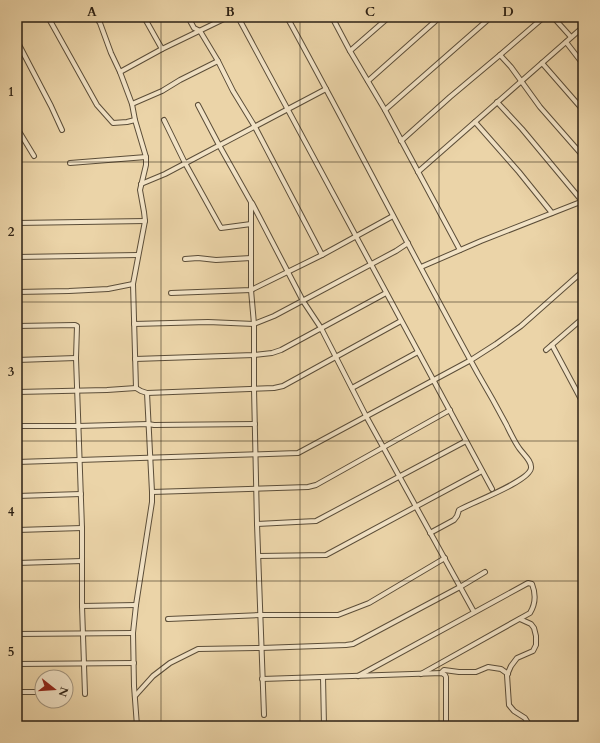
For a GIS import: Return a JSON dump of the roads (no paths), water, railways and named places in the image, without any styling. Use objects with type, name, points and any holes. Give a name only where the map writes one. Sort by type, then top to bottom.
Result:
[{"type":"street","points":[[48,17],[97,105],[104,114],[112,123],[135,120]]},
{"type":"street","points":[[96,17],[132,104],[146,157],[146,165],[140,190],[145,221],[133,284],[136,388]]},
{"type":"street","points":[[144,17],[162,49]]},
{"type":"street","points":[[188,17],[194,28],[200,31],[218,61],[233,91],[255,127],[322,256]]},
{"type":"street","points":[[120,72],[162,49],[228,17]]},
{"type":"street","points":[[238,17],[492,490]]},
{"type":"street","points":[[287,17],[519,448],[531,464],[532,469],[530,473],[509,487],[459,510],[454,520],[430,533]]},
{"type":"street","points":[[350,52],[389,17]]},
{"type":"street","points":[[368,82],[440,17]]},
{"type":"street","points":[[385,110],[491,17]]},
{"type":"street","points":[[401,141],[544,17]]},
{"type":"street","points":[[553,17],[571,37]]},
{"type":"street","points":[[334,18],[350,52],[385,110],[460,250]]},
{"type":"street","points":[[418,172],[583,27]]},
{"type":"street","points":[[17,41],[62,130]]},
{"type":"street","points":[[566,42],[583,64]]},
{"type":"street","points":[[500,55],[540,108],[583,156]]},
{"type":"street","points":[[132,104],[162,91],[218,61]]},
{"type":"street","points":[[542,63],[583,110]]},
{"type":"street","points":[[142,184],[165,174],[326,89]]},
{"type":"street","points":[[421,267],[583,201],[497,102]]},
{"type":"street","points":[[198,105],[303,301],[321,328],[366,416],[474,612]]},
{"type":"street","points":[[164,120],[185,163],[221,228],[251,224]]},
{"type":"street","points":[[475,122],[519,172],[552,213]]},
{"type":"street","points":[[17,128],[34,156]]},
{"type":"street","points":[[70,163],[146,157]]},
{"type":"street","points":[[251,202],[251,290],[254,324],[257,524],[264,715]]},
{"type":"street","points":[[170,293],[251,290],[322,256],[393,216]]},
{"type":"street","points":[[17,223],[145,221]]},
{"type":"street","points":[[134,324],[208,322],[254,324],[274,316],[303,301],[408,243]]},
{"type":"street","points":[[17,257],[138,255]]},
{"type":"street","points":[[185,259],[198,258],[216,260],[251,258]]},
{"type":"street","points":[[17,462],[298,453],[471,360],[521,326],[583,271]]},
{"type":"street","points":[[17,292],[108,289],[133,284]]},
{"type":"street","points":[[135,359],[254,355],[272,353],[281,350],[386,293]]},
{"type":"street","points":[[582,319],[583,326]]},
{"type":"street","points":[[546,350],[582,319]]},
{"type":"street","points":[[17,392],[136,388],[147,393],[274,388],[283,386],[402,321]]},
{"type":"street","points":[[17,326],[77,326],[76,358],[82,528],[82,606],[85,694]]},
{"type":"street","points":[[552,345],[583,403]]},
{"type":"street","points":[[352,388],[418,352]]},
{"type":"street","points":[[17,360],[76,358]]},
{"type":"street","points":[[137,726],[133,633],[152,502],[147,393]]},
{"type":"street","points":[[152,492],[308,487],[316,485],[450,410]]},
{"type":"street","points":[[17,426],[255,424]]},
{"type":"street","points":[[257,524],[316,521],[466,440]]},
{"type":"street","points":[[259,556],[326,555],[482,471]]},
{"type":"street","points":[[17,496],[81,494]]},
{"type":"street","points":[[17,530],[82,528]]},
{"type":"street","points":[[168,619],[260,615],[338,615],[369,602],[444,558]]},
{"type":"street","points":[[17,563],[82,561]]},
{"type":"street","points":[[135,696],[153,676],[170,664],[198,649],[353,644],[485,572]]},
{"type":"street","points":[[358,676],[528,583],[532,584],[535,602],[530,613],[421,674]]},
{"type":"street","points":[[82,606],[136,605]]},
{"type":"street","points":[[520,619],[530,624],[534,628],[536,645],[532,651],[517,658],[511,666],[508,674],[509,705],[514,711],[525,718],[530,726]]},
{"type":"street","points":[[17,634],[133,633]]},
{"type":"street","points":[[17,664],[134,663]]},
{"type":"street","points":[[262,679],[421,674],[441,673],[444,670],[476,672],[488,667],[500,669],[508,674]]},
{"type":"street","points":[[441,673],[445,674],[446,677],[446,726]]},
{"type":"street","points":[[323,677],[324,726]]},
{"type":"street","points":[[17,692],[34,692]]}]
